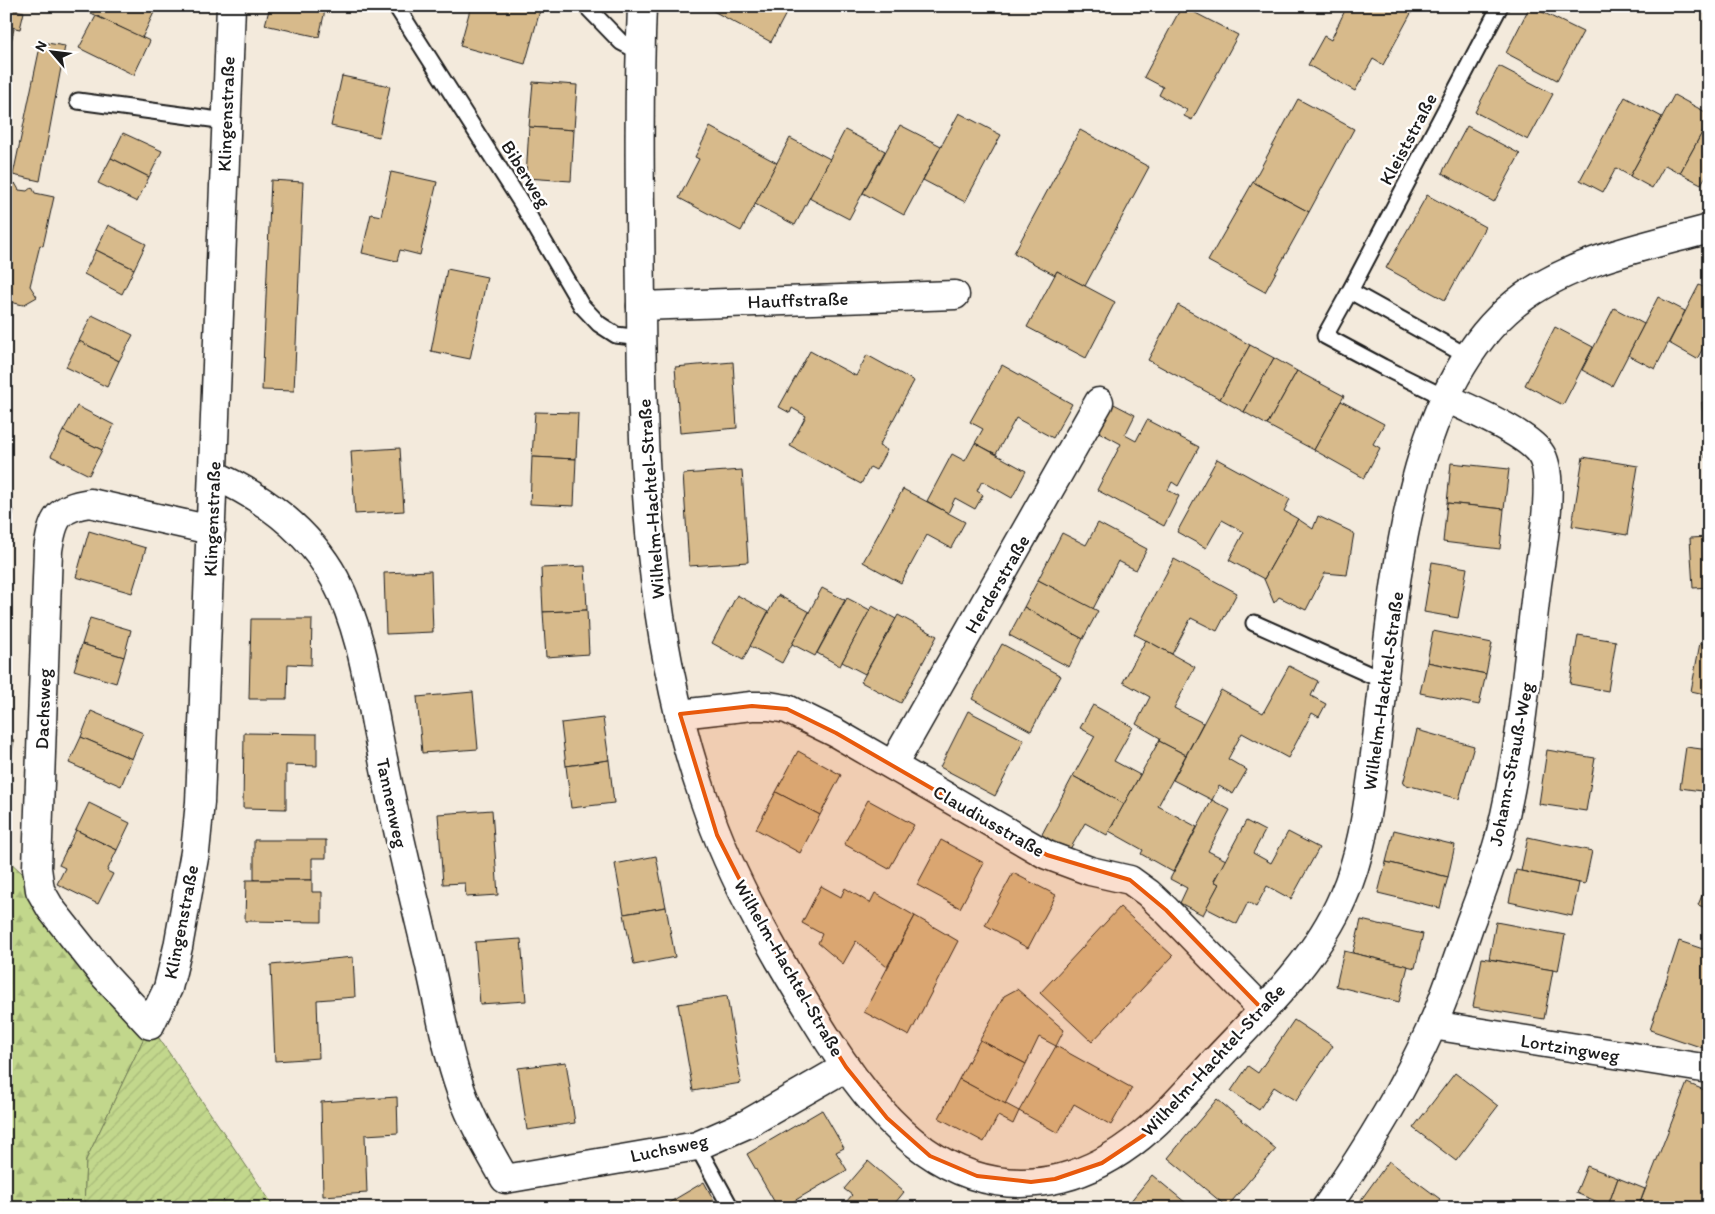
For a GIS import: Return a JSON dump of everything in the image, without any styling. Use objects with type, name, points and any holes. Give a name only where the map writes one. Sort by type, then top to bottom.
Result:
[{"type":"street","name":"Klingenstraße","points":[[150,1025],[168,988],[178,947],[195,852],[201,792],[230,6]]},
{"type":"street","name":"Wilhelm-Hachtel-Straße","points":[[642,6],[639,185],[641,338],[651,542],[667,653],[680,714],[703,799],[721,843],[786,971],[846,1067],[887,1118],[909,1140],[930,1156],[955,1169],[977,1176],[1031,1182],[1055,1179],[1102,1164],[1144,1135],[1182,1097],[1263,1010],[1305,960],[1330,924],[1354,869],[1368,802],[1404,534],[1412,495],[1426,443],[1446,398],[1468,357],[1483,336],[1501,317],[1525,296],[1550,282],[1580,268],[1709,229]]},
{"type":"street","name":"Hauffstraße","points":[[641,306],[955,295]]},
{"type":"street","name":"Johann-Strauß-Weg","points":[[1326,1208],[1407,1078],[1432,1025],[1475,910],[1500,834],[1514,770],[1527,679],[1548,472],[1541,453],[1511,432],[1446,398]]},
{"type":"street","name":"Herderstraße","points":[[893,765],[1099,402]]},
{"type":"street","name":"Tannenweg","points":[[214,475],[239,486],[265,502],[289,522],[314,549],[334,578],[348,607],[367,677],[400,839],[447,1044],[461,1092],[481,1136],[505,1179]]},
{"type":"street","name":"Dachsweg","points":[[150,1025],[67,931],[51,910],[40,890],[37,868],[48,550],[52,529],[59,514],[72,506],[90,503],[211,530]]},
{"type":"street","name":"Claudiusstraße","points":[[680,714],[752,706],[787,709],[836,733],[893,765],[1047,855],[1081,868],[1130,880],[1148,893],[1166,910],[1263,1010]]},
{"type":"street","name":"Lortzingweg","points":[[1432,1025],[1709,1069]]},
{"type":"street","name":"Luchsweg","points":[[505,1179],[697,1146],[747,1124],[846,1067]]},
{"type":"lane","name":"Biberweg","points":[[396,6],[522,204],[582,305],[599,324],[616,335],[641,338]]},
{"type":"lane","points":[[586,6],[621,42],[640,52]]},
{"type":"lane","name":"Kleiststraße","points":[[1446,398],[1325,336],[1500,6]]},
{"type":"lane","points":[[78,101],[226,121]]},
{"type":"lane","points":[[1350,290],[1468,357]]},
{"type":"lane","points":[[1254,623],[1384,681]]},
{"type":"lane","points":[[697,1146],[731,1208]]},
{"type":"highlighted area","points":[[752,706],[787,709],[836,733],[1047,855],[1130,880],[1166,910],[1263,1010],[1144,1135],[1102,1163],[1055,1179],[1031,1182],[977,1176],[930,1156],[887,1118],[846,1067],[786,971],[717,835],[680,714]]},
{"type":"green space","points":[[6,858],[40,890],[150,1025],[86,1160],[84,1208],[6,1208]]},
{"type":"green space","points":[[150,1025],[275,1208],[84,1208],[86,1160]]},
{"type":"building","points":[[89,6],[157,6],[142,38],[87,11]]},
{"type":"building","points":[[270,6],[326,6],[319,37],[265,25]]},
{"type":"building","points":[[471,6],[497,6],[507,9],[508,6],[541,7],[525,64],[460,46]]},
{"type":"building","points":[[704,6],[790,6],[771,42]]},
{"type":"building","points":[[1182,6],[1238,35],[1192,120],[1184,116],[1187,110],[1159,95],[1163,87],[1144,77]]},
{"type":"building","points":[[1347,6],[1415,6],[1383,65],[1373,59],[1355,91],[1308,65],[1324,36],[1331,40]]},
{"type":"building","points":[[1530,6],[1583,32],[1557,80],[1506,53]]},
{"type":"building","points":[[6,8],[24,12],[20,29],[6,26]]},
{"type":"building","points":[[96,16],[150,41],[134,75],[79,48]]},
{"type":"building","points":[[6,28],[14,29],[6,63]]},
{"type":"building","points":[[41,42],[65,46],[40,181],[13,175]]},
{"type":"building","points":[[1499,66],[1553,94],[1528,140],[1475,112]]},
{"type":"building","points":[[342,76],[390,86],[379,137],[331,126]]},
{"type":"building","points":[[533,82],[577,85],[574,130],[529,127]]},
{"type":"building","points":[[1674,95],[1709,114],[1709,120],[1680,173],[1665,165],[1652,188],[1630,176]]},
{"type":"building","points":[[1625,97],[1662,117],[1630,176],[1616,168],[1603,192],[1580,180]]},
{"type":"building","points":[[1298,99],[1354,129],[1309,212],[1253,182]]},
{"type":"building","points":[[959,113],[1001,135],[965,202],[923,180]]},
{"type":"building","points":[[1709,120],[1709,171],[1701,184],[1680,173]]},
{"type":"building","points":[[900,125],[941,146],[904,215],[863,193]]},
{"type":"building","points":[[1467,126],[1520,154],[1494,202],[1442,173]]},
{"type":"building","points":[[529,127],[574,130],[571,181],[526,178]]},
{"type":"building","points":[[710,127],[777,163],[741,231],[679,198],[699,159],[695,157]]},
{"type":"building","points":[[845,130],[885,151],[849,219],[809,198]]},
{"type":"building","points":[[1080,130],[1149,167],[1085,286],[1057,271],[1055,275],[1014,253]]},
{"type":"building","points":[[123,133],[162,151],[149,177],[111,158]]},
{"type":"building","points":[[790,138],[830,159],[795,225],[755,204]]},
{"type":"building","points":[[111,158],[149,177],[137,202],[98,183]]},
{"type":"building","points":[[391,172],[437,182],[420,255],[400,250],[397,261],[362,253],[371,214],[381,216]]},
{"type":"building","points":[[271,180],[303,182],[294,391],[262,390]]},
{"type":"building","points":[[1253,182],[1309,212],[1265,292],[1208,261]]},
{"type":"building","points":[[15,183],[19,190],[27,191],[32,187],[35,193],[54,197],[43,246],[40,245],[30,286],[37,297],[23,305],[6,301],[6,187],[12,188]]},
{"type":"building","points":[[1427,195],[1485,227],[1445,300],[1386,268]]},
{"type":"building","points":[[108,225],[146,244],[134,269],[96,250]]},
{"type":"building","points":[[96,250],[134,269],[122,294],[84,274]]},
{"type":"building","points":[[447,269],[487,277],[470,359],[431,351]]},
{"type":"building","points":[[1057,271],[1115,302],[1086,358],[1027,327]]},
{"type":"building","points":[[1699,285],[1709,290],[1709,337],[1697,359],[1669,343]]},
{"type":"building","points":[[1658,297],[1685,311],[1655,369],[1628,355]]},
{"type":"building","points":[[1178,305],[1250,345],[1220,399],[1148,360]]},
{"type":"building","points":[[1614,308],[1644,324],[1612,386],[1582,370]]},
{"type":"building","points":[[92,315],[133,335],[119,361],[79,341]]},
{"type":"building","points":[[1555,327],[1593,347],[1563,405],[1525,385]]},
{"type":"building","points":[[79,341],[119,361],[107,387],[66,367]]},
{"type":"building","points":[[1250,345],[1274,358],[1244,412],[1220,399]]},
{"type":"building","points":[[810,351],[856,376],[867,355],[914,381],[879,446],[887,450],[876,470],[870,467],[861,484],[790,446],[806,416],[792,408],[790,413],[779,407]]},
{"type":"building","points":[[1274,358],[1297,371],[1267,425],[1244,412]]},
{"type":"building","points":[[733,362],[737,428],[680,433],[675,367]]},
{"type":"building","points":[[1002,365],[1072,404],[1053,438],[1016,418],[996,454],[975,443],[983,429],[970,422]]},
{"type":"building","points":[[1297,371],[1344,396],[1314,450],[1267,425]]},
{"type":"building","points":[[1341,401],[1384,424],[1373,444],[1380,448],[1364,478],[1314,450]]},
{"type":"building","points":[[1709,401],[1709,458],[1705,458],[1702,402]]},
{"type":"building","points":[[1110,402],[1135,415],[1125,435],[1136,441],[1147,420],[1199,447],[1178,486],[1172,482],[1168,490],[1179,496],[1164,526],[1097,490],[1121,444],[1095,430]]},
{"type":"building","points":[[77,406],[114,425],[102,450],[63,431]]},
{"type":"building","points":[[535,412],[578,413],[576,459],[532,457]]},
{"type":"building","points":[[63,431],[102,450],[89,475],[51,456]]},
{"type":"building","points":[[975,443],[1026,471],[1012,498],[982,481],[977,491],[983,495],[975,509],[955,498],[948,513],[927,501],[952,454],[965,461]]},
{"type":"building","points":[[400,448],[404,511],[355,514],[351,451]]},
{"type":"building","points":[[532,457],[576,459],[574,506],[530,504]]},
{"type":"building","points":[[1583,457],[1638,466],[1627,535],[1572,526]]},
{"type":"building","points":[[1217,459],[1290,499],[1284,511],[1298,519],[1264,579],[1229,560],[1244,532],[1222,520],[1206,548],[1177,532]]},
{"type":"building","points":[[1451,463],[1509,469],[1504,509],[1447,503]]},
{"type":"building","points":[[742,470],[748,562],[689,566],[683,474]]},
{"type":"building","points":[[903,489],[965,522],[951,548],[927,535],[901,583],[863,562]]},
{"type":"building","points":[[1447,503],[1504,509],[1500,549],[1443,542]]},
{"type":"building","points":[[6,509],[14,510],[6,546]]},
{"type":"building","points":[[1318,516],[1354,533],[1347,575],[1325,573],[1306,610],[1279,597],[1274,603],[1264,579],[1298,519],[1313,529]]},
{"type":"building","points":[[1098,523],[1147,549],[1136,570],[1118,561],[1093,609],[1038,580],[1062,533],[1086,545]]},
{"type":"building","points":[[89,531],[146,548],[132,593],[76,577]]},
{"type":"building","points":[[1709,537],[1709,587],[1693,588],[1690,538]]},
{"type":"building","points":[[1174,559],[1237,593],[1217,631],[1191,618],[1172,654],[1134,634]]},
{"type":"building","points":[[1432,562],[1467,568],[1458,618],[1424,612]]},
{"type":"building","points":[[585,566],[587,610],[543,612],[541,568]]},
{"type":"building","points":[[431,571],[433,632],[386,634],[384,573]]},
{"type":"building","points":[[1038,580],[1098,611],[1083,639],[1024,607]]},
{"type":"building","points":[[822,588],[845,600],[815,656],[792,644]]},
{"type":"building","points":[[737,595],[768,612],[743,660],[712,643]]},
{"type":"building","points":[[778,595],[809,612],[782,663],[750,646]]},
{"type":"building","points":[[847,598],[870,610],[840,666],[817,653]]},
{"type":"building","points":[[872,606],[896,619],[865,674],[842,662]]},
{"type":"building","points":[[1024,607],[1083,639],[1069,667],[1009,635]]},
{"type":"building","points":[[587,610],[589,654],[546,657],[543,612]]},
{"type":"building","points":[[898,615],[937,636],[901,703],[861,682]]},
{"type":"building","points":[[90,618],[131,630],[124,657],[82,644]]},
{"type":"building","points":[[251,619],[312,619],[311,665],[288,664],[287,699],[249,699]]},
{"type":"building","points":[[1433,631],[1492,643],[1486,674],[1427,662]]},
{"type":"building","points":[[1578,635],[1616,641],[1608,691],[1570,684]]},
{"type":"building","points":[[1146,640],[1195,667],[1174,708],[1203,723],[1186,755],[1159,741],[1160,738],[1136,724],[1150,697],[1123,682]]},
{"type":"building","points":[[1700,643],[1709,645],[1709,695],[1691,691]]},
{"type":"building","points":[[82,644],[124,657],[116,683],[74,670]]},
{"type":"building","points":[[1002,644],[1061,676],[1031,731],[972,699]]},
{"type":"building","points":[[1427,662],[1486,674],[1479,705],[1420,693]]},
{"type":"building","points":[[1289,666],[1318,681],[1311,696],[1326,704],[1319,717],[1312,713],[1288,758],[1242,733],[1228,759],[1247,770],[1233,794],[1219,786],[1212,800],[1173,780],[1221,690],[1263,713]]},
{"type":"building","points":[[473,692],[478,749],[422,753],[417,697]]},
{"type":"building","points":[[1093,705],[1133,727],[1114,761],[1140,775],[1124,804],[1073,776],[1095,736],[1080,728]]},
{"type":"building","points":[[91,711],[143,733],[132,759],[81,737]]},
{"type":"building","points":[[968,711],[1024,740],[995,796],[940,767]]},
{"type":"building","points":[[603,718],[609,760],[566,766],[561,723]]},
{"type":"building","points":[[1417,730],[1474,746],[1459,799],[1403,784]]},
{"type":"building","points":[[244,733],[317,734],[317,766],[286,765],[286,809],[243,808]]},
{"type":"building","points":[[81,737],[132,759],[121,786],[69,763]]},
{"type":"building","points":[[6,739],[14,740],[6,785]]},
{"type":"building","points":[[1159,741],[1186,755],[1158,806],[1197,827],[1173,872],[1141,854],[1143,850],[1109,831]]},
{"type":"building","points":[[1686,747],[1709,750],[1709,792],[1680,788]]},
{"type":"building","points":[[1547,750],[1595,758],[1586,811],[1539,804]]},
{"type":"building","points":[[798,751],[841,775],[820,815],[776,792]]},
{"type":"building","points":[[609,760],[614,803],[571,808],[566,766]]},
{"type":"building","points":[[1073,776],[1124,804],[1107,835],[1085,823],[1069,851],[1041,836]]},
{"type":"building","points":[[776,792],[820,815],[800,853],[756,829]]},
{"type":"building","points":[[868,800],[914,825],[889,869],[844,844]]},
{"type":"building","points":[[1212,800],[1230,810],[1208,851],[1226,860],[1214,881],[1219,884],[1203,915],[1180,903],[1187,888],[1170,879]]},
{"type":"building","points":[[89,803],[130,823],[117,850],[76,830]]},
{"type":"building","points":[[492,810],[498,895],[466,897],[465,883],[443,884],[438,814]]},
{"type":"building","points":[[1246,821],[1265,831],[1253,853],[1271,863],[1288,832],[1319,848],[1291,899],[1267,886],[1256,907],[1248,902],[1237,924],[1206,908],[1219,884],[1214,881]]},
{"type":"building","points":[[76,830],[117,850],[107,871],[113,874],[98,904],[57,884],[65,868],[59,865]]},
{"type":"building","points":[[1394,830],[1455,845],[1448,877],[1386,862]]},
{"type":"building","points":[[1528,837],[1592,851],[1585,884],[1521,871]]},
{"type":"building","points":[[254,840],[326,840],[326,858],[312,858],[312,880],[254,880]]},
{"type":"building","points":[[941,840],[984,863],[960,908],[917,885]]},
{"type":"building","points":[[656,856],[666,907],[624,914],[615,864]]},
{"type":"building","points":[[1386,862],[1448,877],[1440,908],[1378,893]]},
{"type":"building","points":[[1516,870],[1579,883],[1572,916],[1509,902]]},
{"type":"building","points":[[1013,873],[1056,895],[1028,948],[985,925]]},
{"type":"building","points":[[1709,879],[1709,909],[1698,905]]},
{"type":"building","points":[[246,880],[312,880],[312,892],[322,892],[322,922],[245,921]]},
{"type":"building","points":[[821,886],[841,897],[845,888],[870,903],[875,893],[915,916],[887,967],[856,941],[843,964],[818,943],[822,934],[802,923]]},
{"type":"building","points":[[666,907],[675,957],[634,965],[624,914]]},
{"type":"building","points":[[1120,907],[1173,956],[1092,1042],[1040,993]]},
{"type":"building","points":[[915,916],[958,941],[909,1036],[864,1012]]},
{"type":"building","points":[[1361,920],[1423,934],[1415,968],[1353,953]]},
{"type":"building","points":[[1496,922],[1565,935],[1558,971],[1489,959]]},
{"type":"building","points":[[521,939],[526,1001],[480,1004],[475,942]]},
{"type":"building","points":[[1679,941],[1709,951],[1709,1050],[1650,1030]]},
{"type":"building","points":[[1344,951],[1408,966],[1399,1002],[1336,986]]},
{"type":"building","points":[[353,957],[355,997],[317,1000],[319,1058],[275,1061],[271,965]]},
{"type":"building","points":[[1482,958],[1553,970],[1544,1019],[1473,1007]]},
{"type":"building","points":[[1017,989],[1064,1030],[1056,1046],[1039,1037],[1026,1064],[980,1040],[1004,996]]},
{"type":"building","points":[[727,996],[741,1083],[693,1091],[678,1004]]},
{"type":"building","points":[[1294,1020],[1333,1046],[1296,1101],[1274,1087],[1259,1110],[1231,1091],[1248,1066],[1258,1073]]},
{"type":"building","points":[[980,1040],[1026,1064],[1005,1104],[959,1079]]},
{"type":"building","points":[[1056,1046],[1132,1088],[1111,1125],[1074,1104],[1058,1133],[1019,1111]]},
{"type":"building","points":[[566,1062],[575,1123],[527,1130],[518,1068]]},
{"type":"building","points":[[1455,1073],[1498,1106],[1456,1161],[1413,1128]]},
{"type":"building","points":[[959,1079],[1019,1111],[1013,1124],[998,1116],[984,1142],[939,1118]]},
{"type":"building","points":[[1687,1083],[1709,1092],[1709,1195],[1704,1208],[1638,1208]]},
{"type":"building","points":[[397,1097],[398,1133],[365,1135],[367,1193],[323,1196],[321,1102]]},
{"type":"building","points":[[1217,1099],[1276,1149],[1227,1207],[1168,1158]]},
{"type":"building","points":[[822,1110],[844,1148],[836,1152],[847,1170],[782,1208],[778,1208],[747,1154]]},
{"type":"building","points":[[868,1161],[904,1192],[891,1208],[841,1208],[852,1195],[844,1189]]},
{"type":"building","points":[[1389,1161],[1440,1199],[1434,1208],[1355,1208]]},
{"type":"building","points":[[1587,1166],[1618,1178],[1608,1206],[1576,1193]]},
{"type":"building","points":[[1152,1175],[1192,1208],[1125,1208]]},
{"type":"building","points":[[1618,1178],[1645,1189],[1638,1208],[1608,1206]]},
{"type":"building","points":[[704,1182],[718,1208],[660,1208]]},
{"type":"building","points":[[633,1201],[636,1208],[620,1208]]}]
